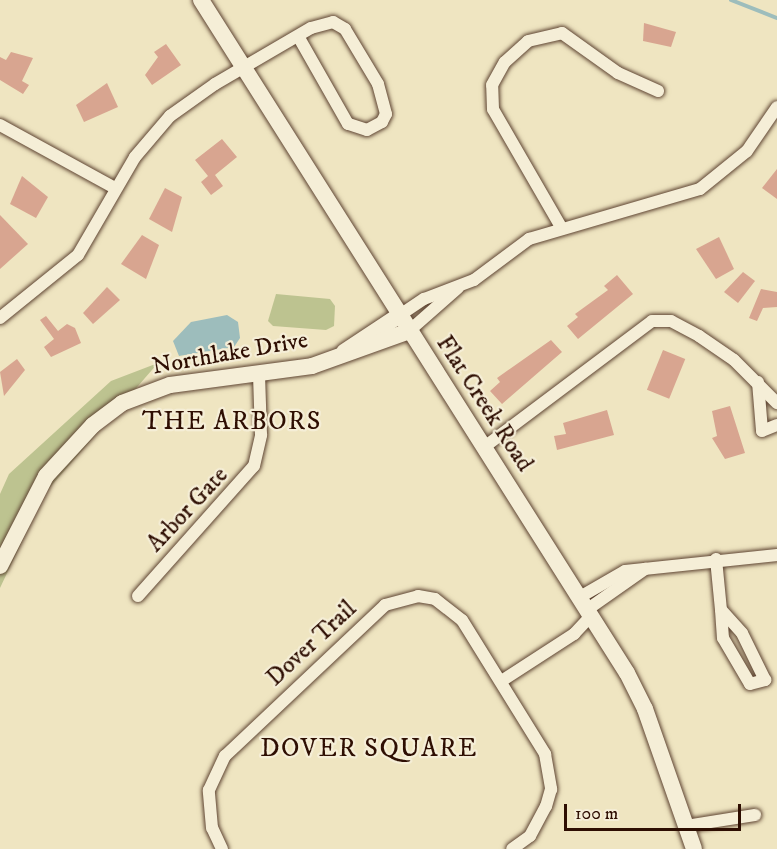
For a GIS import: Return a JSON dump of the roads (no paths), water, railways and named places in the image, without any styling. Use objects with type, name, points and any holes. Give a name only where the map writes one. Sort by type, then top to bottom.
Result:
[{"type":"street","name":"Flat Creek Road","points":[[201,0],[248,66],[409,331],[586,607],[645,709],[694,849]]},
{"type":"street","points":[[0,318],[78,255],[115,188],[170,116],[298,36],[333,22],[345,29],[378,84],[386,114],[382,122],[367,130],[348,123],[298,36]]},
{"type":"street","points":[[561,227],[493,109],[492,85],[505,62],[528,40],[562,33],[618,74],[658,91]]},
{"type":"street","name":"Northlake Drive","points":[[0,566],[39,486],[106,413],[170,385],[260,375],[339,357],[409,331],[458,288],[514,247],[561,227],[700,189],[747,151],[777,107]]},
{"type":"street","points":[[0,125],[115,188]]},
{"type":"street","name":"Northlake Drive","points":[[339,357],[400,315],[458,288]]},
{"type":"street","points":[[483,448],[652,321],[671,321],[699,336],[758,382],[777,403]]},
{"type":"street","name":"Arbor Gate","points":[[138,596],[254,466],[261,435],[260,375]]},
{"type":"street","points":[[758,382],[762,431],[777,425]]},
{"type":"street","points":[[503,680],[574,634],[586,607],[626,572],[716,559],[777,555]]},
{"type":"street","points":[[716,559],[723,638],[750,684],[765,680],[742,633],[721,610]]},
{"type":"street","name":"Dover Trail","points":[[222,849],[212,828],[209,790],[225,756],[385,605],[418,596],[452,609],[503,680],[538,737],[550,771],[540,821],[512,849]]},
{"type":"street","points":[[687,826],[755,815]]},
{"type":"water","points":[[227,315],[238,322],[240,338],[234,347],[179,356],[173,341],[191,322]]},
{"type":"waterway","points":[[731,0],[777,18]]},
{"type":"district","name":"THE ARBORS","points":[[232,422]]},
{"type":"district","name":"DOVER SQUARE","points":[[369,749]]}]
